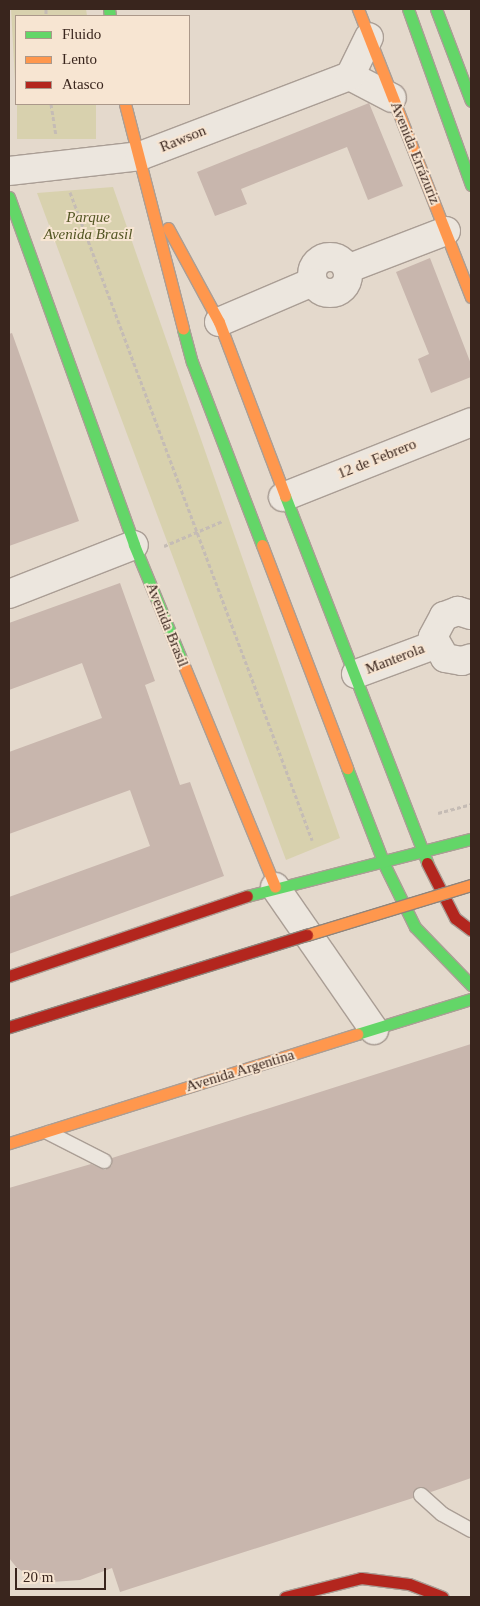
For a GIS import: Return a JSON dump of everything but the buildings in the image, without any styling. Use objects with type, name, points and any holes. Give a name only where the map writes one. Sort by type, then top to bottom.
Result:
[{"type":"main road","name":"Avenida Errázuriz","points":[[358,9],[471,297]]},
{"type":"main road","points":[[408,9],[471,185]]},
{"type":"main road","points":[[436,9],[471,101]]},
{"type":"main road","points":[[125,105],[192,362],[384,864],[415,927],[471,985]]},
{"type":"main road","points":[[148,192],[219,322],[283,497],[356,674],[421,852],[455,918],[471,930]]},
{"type":"main road","name":"Avenida Brasil","points":[[9,197],[137,551],[275,887]]},
{"type":"main road","points":[[9,976],[275,887],[384,864],[421,852],[471,840]]},
{"type":"main road","points":[[9,1027],[471,885]]},
{"type":"main road","name":"Avenida Argentina","points":[[9,1143],[471,999]]},
{"type":"main road","points":[[285,1597],[361,1578],[409,1584],[443,1597]]},
{"type":"street","points":[[369,37],[350,76],[392,98]]},
{"type":"street","name":"Rawson","points":[[9,170],[140,156],[350,76]]},
{"type":"street","points":[[219,322],[313,282],[314,266],[322,258],[334,257],[347,268],[446,230]]},
{"type":"street","name":"12 de Febrero","points":[[283,497],[471,422]]},
{"type":"street","points":[[9,594],[137,551]]},
{"type":"street","name":"Manterola","points":[[434,645],[434,629],[444,616],[458,611],[471,615]]},
{"type":"street","name":"Manterola","points":[[356,674],[434,645]]},
{"type":"street","name":"Manterola","points":[[434,645],[454,661],[471,658]]},
{"type":"street","name":"Avenida Brasil","points":[[275,887],[374,1030]]},
{"type":"lane","points":[[46,1131],[104,1161]]},
{"type":"lane","points":[[421,1495],[442,1514],[471,1530]]},
{"type":"path","points":[[51,105],[60,166],[312,840]]},
{"type":"path","points":[[137,551],[249,511]]},
{"type":"green space","points":[[11,9],[86,9],[87,15],[15,15],[15,80]]},
{"type":"green space","points":[[17,105],[96,105],[96,139],[17,139]]},
{"type":"green space","name":"Parque Avenida Brasil","points":[[113,187],[340,838],[286,860],[37,193]]},
{"type":"traffic: fast","points":[[109,9],[110,15]]},
{"type":"traffic: fast","points":[[408,9],[471,185]]},
{"type":"traffic: fast","points":[[436,9],[471,101]]},
{"type":"traffic: fast","points":[[9,197],[134,545],[182,661]]},
{"type":"traffic: fast","points":[[183,329],[192,362],[262,545]]},
{"type":"traffic: fast","points":[[285,496],[427,863]]},
{"type":"traffic: fast","points":[[347,768],[384,864],[415,927],[471,985]]},
{"type":"traffic: fast","points":[[247,896],[471,839]]},
{"type":"traffic: fast","points":[[357,1034],[471,999]]},
{"type":"traffic: slow","points":[[358,9],[471,297]]},
{"type":"traffic: slow","points":[[125,105],[183,329]]},
{"type":"traffic: slow","points":[[168,228],[219,322],[285,496]]},
{"type":"traffic: slow","points":[[262,545],[347,768]]},
{"type":"traffic: slow","points":[[182,661],[275,887]]},
{"type":"traffic: slow","points":[[307,935],[471,885]]},
{"type":"traffic: slow","points":[[9,1143],[357,1034]]},
{"type":"traffic: jam","points":[[427,863],[455,918],[471,930]]},
{"type":"traffic: jam","points":[[9,976],[247,896]]},
{"type":"traffic: jam","points":[[9,1027],[307,935]]},
{"type":"traffic: jam","points":[[285,1597],[361,1578],[409,1584],[443,1597]]}]
